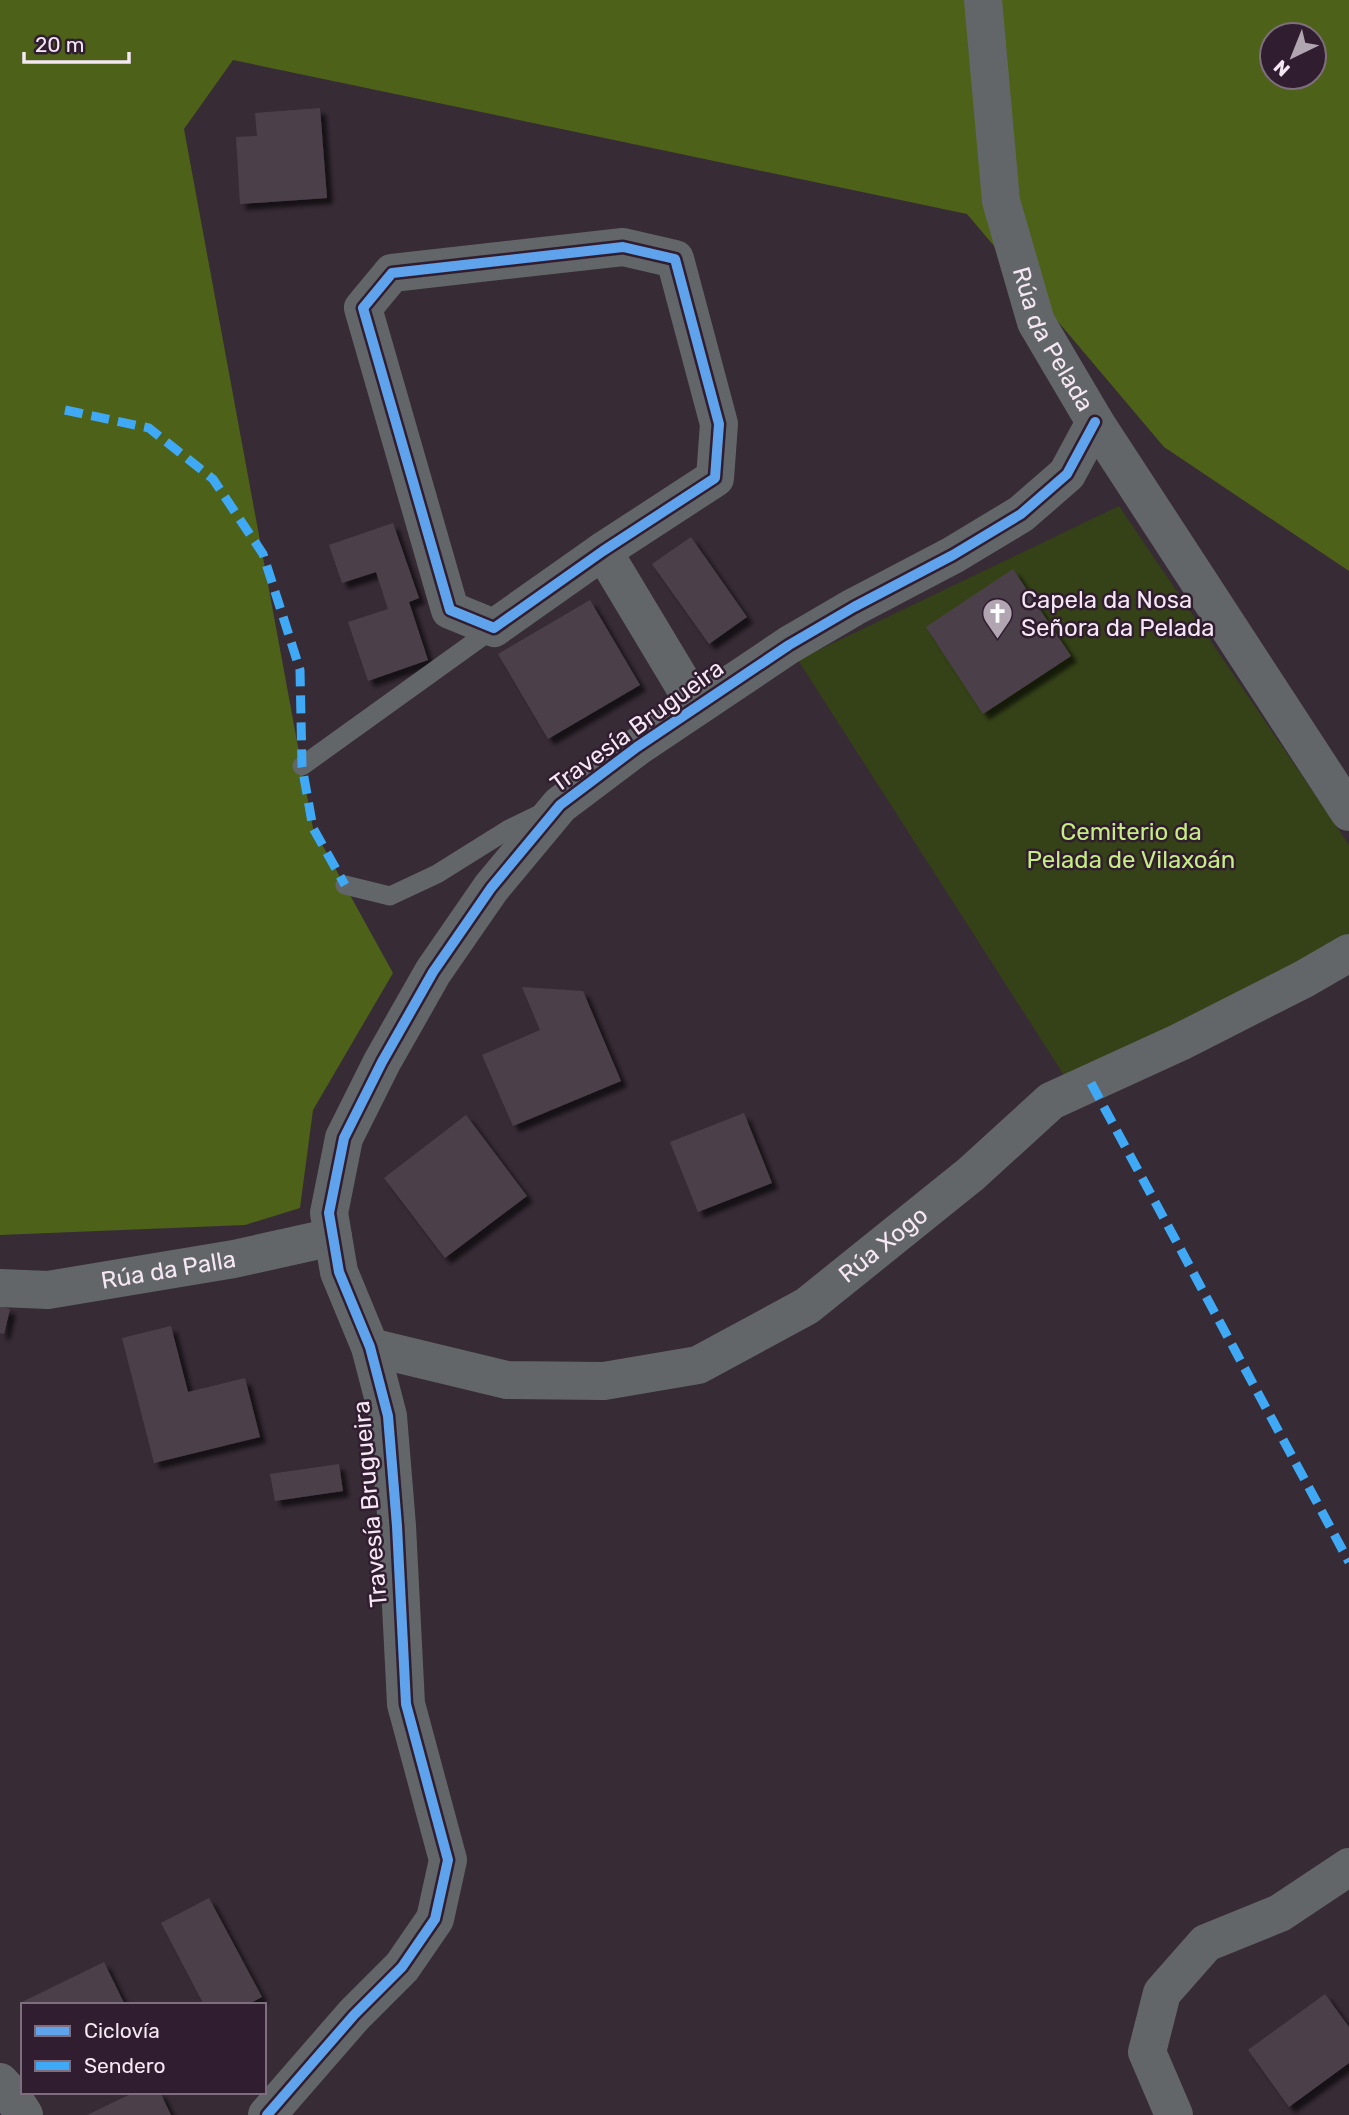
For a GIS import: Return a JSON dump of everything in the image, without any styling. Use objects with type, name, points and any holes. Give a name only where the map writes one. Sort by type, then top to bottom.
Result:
[{"type":"street","name":"Rúa da Pelada","points":[[984,0],[1001,201],[1036,322],[1095,422],[1349,812]]},
{"type":"street","points":[[623,247],[675,259],[719,424],[715,478],[603,551],[495,628],[450,610],[363,308],[392,273],[623,247]]},
{"type":"street","name":"Travesía Brugueira","points":[[267,2115],[354,2015],[402,1967],[435,1919],[448,1860],[406,1703],[388,1416],[370,1347],[339,1272],[333,1237],[330,1213],[344,1138],[382,1062],[433,972],[491,888],[560,805],[637,747],[789,645],[953,555],[1021,514],[1067,474],[1095,422]]},
{"type":"street","points":[[603,551],[696,706]]},
{"type":"street","name":"Rúa Xogo","points":[[370,1347],[507,1380],[604,1381],[698,1365],[807,1306],[971,1174],[1051,1101],[1180,1042],[1349,953]]},
{"type":"street","name":"Rúa da Palla","points":[[0,1288],[48,1290],[234,1259],[333,1237]]},
{"type":"street","points":[[1174,2115],[1147,2052],[1162,1993],[1206,1943],[1280,1913],[1349,1867]]},
{"type":"street","points":[[0,2081],[24,2115]]},
{"type":"lane","points":[[302,766],[495,628]]},
{"type":"lane","points":[[345,885],[390,895],[437,874],[509,830],[560,805]]},
{"type":"green space","points":[[0,0],[1349,0],[1349,571],[1164,447],[967,214],[233,60],[184,129],[313,828],[393,973],[313,1110],[300,1208],[245,1225],[0,1235]]},
{"type":"green space","name":"Cemiterio da Pelada de Vilaxoán","points":[[1119,506],[1349,845],[1349,936],[1069,1083],[798,660]]},
{"type":"building","points":[[320,108],[327,198],[240,204],[236,137],[257,136],[255,113]]},
{"type":"building","points":[[393,523],[419,598],[409,602],[428,660],[368,681],[348,622],[388,609],[376,572],[342,583],[329,545]]},
{"type":"building","points":[[691,537],[747,617],[709,644],[652,564]]},
{"type":"building","name":"Capela da Nosa Señora da Pelada","points":[[1013,569],[1071,656],[983,714],[926,627]]},
{"type":"building","points":[[590,600],[640,685],[548,739],[498,654]]},
{"type":"building","points":[[522,987],[583,991],[621,1081],[513,1126],[482,1055],[540,1030]]},
{"type":"building","points":[[744,1113],[772,1183],[698,1212],[670,1142]]},
{"type":"building","points":[[466,1115],[527,1196],[445,1258],[384,1178]]},
{"type":"building","points":[[0,1306],[10,1309],[4,1334],[0,1333]]},
{"type":"building","points":[[171,1326],[188,1392],[245,1378],[260,1437],[154,1463],[122,1338]]},
{"type":"building","points":[[339,1464],[343,1491],[275,1501],[270,1474]]},
{"type":"building","points":[[209,1898],[262,1997],[251,2003],[203,2003],[161,1923]]},
{"type":"building","points":[[104,1962],[124,2003],[22,2003]]},
{"type":"building","points":[[1325,1994],[1349,2027],[1349,2063],[1289,2107],[1248,2050]]},
{"type":"building","points":[[131,2094],[161,2094],[171,2115],[87,2115]]},
{"type":"marked path","points":[[65,410],[149,428],[213,479],[263,554],[300,670],[302,766],[313,828],[345,885]]},
{"type":"marked path","points":[[1091,1083],[1349,1562]]},
{"type":"cycle path","points":[[623,247],[675,259],[719,424],[715,478],[603,551],[494,628],[450,610],[363,308],[392,273],[623,247]]},
{"type":"cycle path","points":[[267,2115],[354,2015],[402,1967],[435,1919],[448,1860],[406,1704],[397,1526],[388,1416],[370,1347],[339,1272],[329,1213],[344,1138],[382,1062],[433,972],[491,888],[560,805],[637,747],[789,645],[953,555],[1021,514],[1067,474],[1095,422]]},
{"type":"place","name":"Capela da Nosa Señora da Pelada","points":[[998,641]]}]
